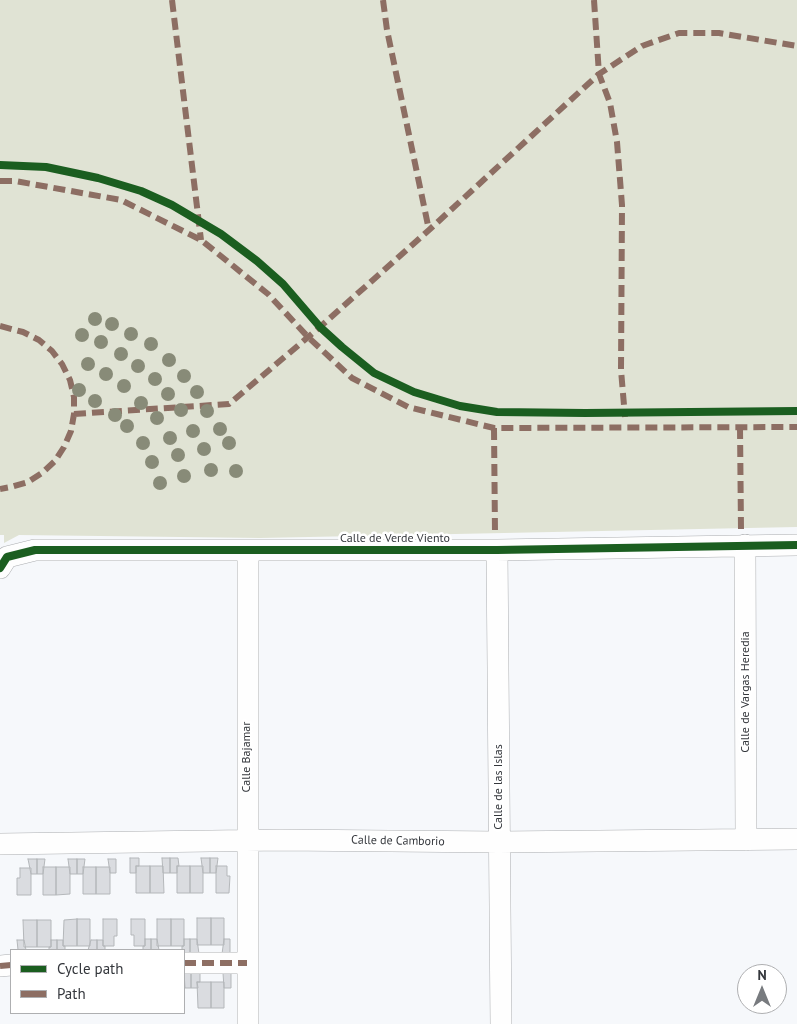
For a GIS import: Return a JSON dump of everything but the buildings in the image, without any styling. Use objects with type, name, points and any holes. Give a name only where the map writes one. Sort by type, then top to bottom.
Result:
[{"type":"street","name":"Calle de Vargas Heredia","points":[[745,545],[746,840]]},
{"type":"street","name":"Calle de Verde Viento","points":[[0,568],[7,557],[35,550],[497,550],[797,545]]},
{"type":"street","name":"Calle de las Islas","points":[[497,550],[501,1024]]},
{"type":"street","name":"Calle Bajamar","points":[[248,551],[248,1024]]},
{"type":"street","name":"Calle de Camborio","points":[[0,844],[797,839]]},
{"type":"street","points":[[185,963],[247,963]]},
{"type":"shaded area","points":[[0,0],[797,0],[797,527],[260,538],[19,535],[4,543],[4,535],[0,535]]},
{"type":"marked path","points":[[172,0],[201,240]]},
{"type":"marked path","points":[[383,0],[387,30],[429,230]]},
{"type":"marked path","points":[[594,0],[599,74],[610,103],[617,142],[622,205],[621,370],[625,417]]},
{"type":"marked path","points":[[74,414],[229,404],[320,327],[429,230],[599,74],[642,46],[679,33],[719,33],[797,46]]},
{"type":"marked path","points":[[0,181],[15,181],[121,200],[201,240],[268,294],[308,337],[352,378],[408,407],[494,428],[797,427]]},
{"type":"marked path","points":[[0,326],[23,332],[39,340],[52,351],[62,364],[70,380],[74,397],[71,431],[55,461],[28,482],[0,489]]},
{"type":"marked path","points":[[740,427],[741,529]]},
{"type":"marked path","points":[[494,428],[495,533]]},
{"type":"marked path","points":[[185,963],[247,963]]},
{"type":"marked path","points":[[0,966],[10,965]]},
{"type":"cycle path","points":[[0,165],[46,167],[98,178],[141,191],[172,205],[221,234],[257,261],[283,284],[320,327],[374,373],[414,392],[460,406],[497,412],[797,411]]},
{"type":"cycle path","points":[[0,568],[7,557],[35,550],[497,550],[797,545]]}]
